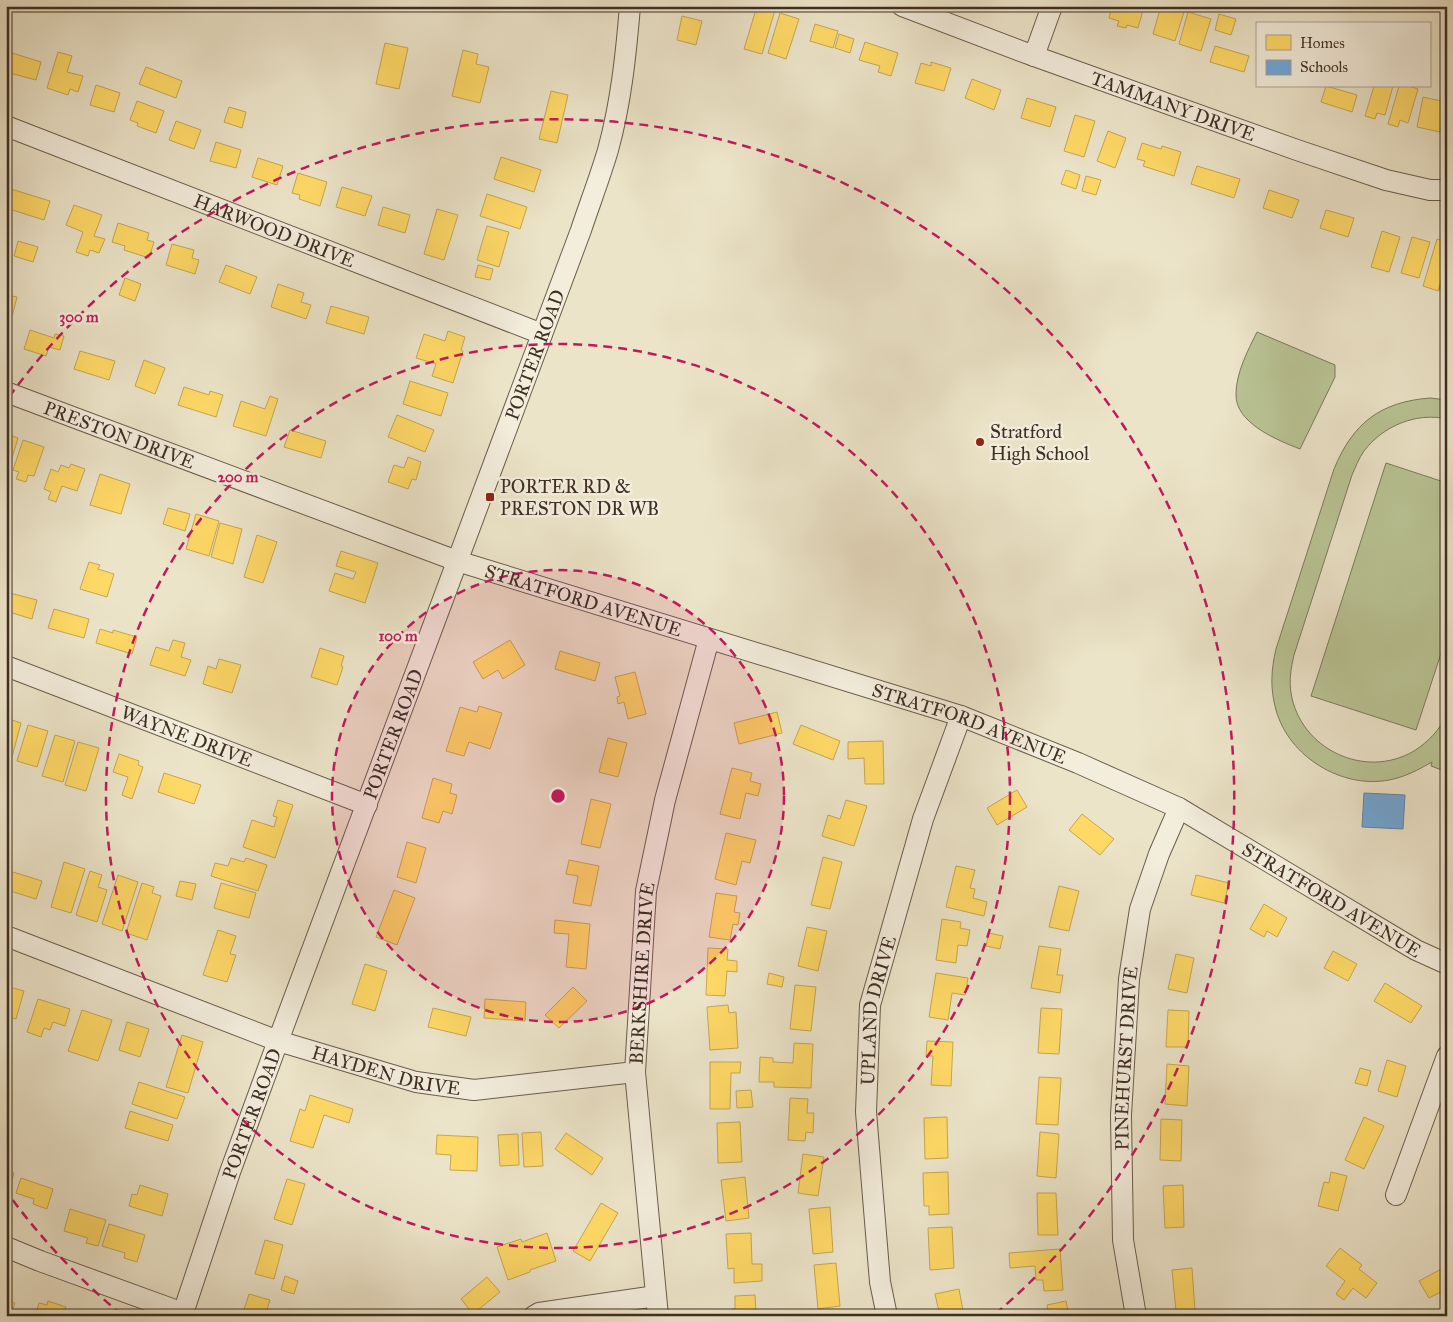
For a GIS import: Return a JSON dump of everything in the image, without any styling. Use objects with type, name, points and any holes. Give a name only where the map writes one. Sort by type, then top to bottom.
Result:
[{"type":"street","name":"PORTER ROAD","points":[[182,1315],[230,1172],[278,1041],[581,230],[608,149],[626,51],[630,6]]},
{"type":"street","name":"TAMMANY DRIVE","points":[[902,6],[1034,56],[1297,150],[1386,180],[1430,190],[1447,190]]},
{"type":"street","points":[[1034,56],[1052,6]]},
{"type":"street","name":"HARWOOD DRIVE","points":[[6,126],[542,334]]},
{"type":"street","name":"PRESTON DRIVE","points":[[6,392],[456,561]]},
{"type":"street","name":"STRATFORD AVENUE","points":[[456,561],[961,716],[1078,763],[1179,808],[1416,950],[1447,964]]},
{"type":"street","name":"BERKSHIRE DRIVE","points":[[658,1316],[635,1072],[646,891],[665,800],[709,639]]},
{"type":"street","name":"WAYNE DRIVE","points":[[6,666],[367,805]]},
{"type":"street","name":"UPLAND DRIVE","points":[[887,1316],[880,1282],[866,1112],[870,1005],[923,819],[961,716]]},
{"type":"street","name":"PINEHURST DRIVE","points":[[1136,1316],[1122,1240],[1121,1115],[1129,979],[1140,909],[1159,854],[1179,808]]},
{"type":"street","name":"HAYDEN DRIVE","points":[[6,936],[278,1041],[416,1082],[474,1090],[635,1072]]},
{"type":"street","points":[[1396,1195],[1447,1056]]},
{"type":"street","points":[[6,1247],[182,1315]]},
{"type":"street","points":[[534,1316],[539,1313],[656,1296]]},
{"type":"green space","points":[[1257,332],[1335,365],[1335,377],[1300,449],[1280,441],[1259,429],[1242,414],[1238,404],[1236,394],[1238,378]]},
{"type":"green space","points":[[1430,398],[1447,400],[1447,419],[1435,417],[1412,419],[1390,428],[1372,442],[1359,459],[1352,475],[1294,655],[1290,683],[1297,713],[1307,730],[1321,744],[1338,754],[1356,760],[1375,762],[1395,759],[1414,751],[1433,735],[1447,714],[1447,772],[1431,766],[1432,762],[1395,779],[1371,782],[1353,779],[1336,774],[1320,766],[1305,755],[1283,727],[1276,710],[1273,695],[1272,672],[1274,657],[1334,469],[1350,439],[1370,418],[1383,410],[1412,400]]},
{"type":"green space","points":[[1386,463],[1447,483],[1447,635],[1416,730],[1311,696]]},
{"type":"building: Homes","points":[[757,6],[764,6],[775,10],[762,54],[744,49]]},
{"type":"building: Homes","points":[[1112,6],[1130,6],[1143,10],[1138,28],[1127,25],[1126,28],[1117,26],[1119,21],[1109,18]]},
{"type":"building: Homes","points":[[1161,6],[1184,12],[1175,41],[1153,34]]},
{"type":"building: Homes","points":[[1188,12],[1211,19],[1201,51],[1179,44]]},
{"type":"building: Homes","points":[[780,13],[799,19],[786,59],[768,53]]},
{"type":"building: Homes","points":[[1219,14],[1236,19],[1231,35],[1215,30]]},
{"type":"building: Homes","points":[[682,16],[702,21],[696,45],[677,40]]},
{"type":"building: Homes","points":[[815,24],[838,31],[833,48],[810,41]]},
{"type":"building: Homes","points":[[839,34],[854,39],[850,53],[835,48]]},
{"type":"building: Homes","points":[[865,42],[898,53],[891,76],[878,72],[880,66],[859,60]]},
{"type":"building: Homes","points":[[385,43],[408,48],[399,89],[376,84]]},
{"type":"building: Homes","points":[[1215,46],[1249,56],[1244,72],[1210,62]]},
{"type":"building: Homes","points":[[463,50],[478,54],[476,64],[489,67],[480,103],[452,96]]},
{"type":"building: Homes","points":[[9,52],[41,62],[36,80],[6,72],[6,61]]},
{"type":"building: Homes","points":[[58,52],[72,56],[67,72],[83,76],[78,92],[70,89],[68,95],[47,88]]},
{"type":"building: Homes","points":[[931,62],[951,68],[944,91],[915,83],[921,63],[931,66]]},
{"type":"building: Homes","points":[[146,67],[182,81],[176,98],[139,84]]},
{"type":"building: Homes","points":[[972,79],[1001,90],[994,110],[965,98]]},
{"type":"building: Homes","points":[[96,85],[120,93],[114,112],[90,105]]},
{"type":"building: Homes","points":[[1325,88],[1333,88],[1357,95],[1352,112],[1321,102]]},
{"type":"building: Homes","points":[[1373,88],[1392,88],[1385,115],[1377,113],[1375,119],[1365,116]]},
{"type":"building: Homes","points":[[1398,88],[1418,89],[1408,123],[1400,120],[1398,127],[1388,124]]},
{"type":"building: Homes","points":[[551,91],[568,95],[557,143],[539,139]]},
{"type":"building: Homes","points":[[1423,97],[1446,102],[1440,132],[1417,127]]},
{"type":"building: Homes","points":[[1027,98],[1056,107],[1050,127],[1021,118]]},
{"type":"building: Homes","points":[[137,101],[164,111],[156,133],[137,126],[138,123],[130,120]]},
{"type":"building: Homes","points":[[229,107],[246,112],[242,128],[224,122]]},
{"type":"building: Homes","points":[[1075,115],[1095,121],[1084,157],[1064,151]]},
{"type":"building: Homes","points":[[176,121],[201,130],[194,149],[169,140]]},
{"type":"building: Homes","points":[[1108,131],[1126,138],[1115,168],[1097,161]]},
{"type":"building: Homes","points":[[216,142],[241,150],[236,168],[210,161]]},
{"type":"building: Homes","points":[[1142,143],[1161,149],[1162,146],[1181,152],[1174,176],[1143,166],[1145,161],[1137,159]]},
{"type":"building: Homes","points":[[501,157],[541,170],[534,192],[494,179]]},
{"type":"building: Homes","points":[[258,158],[283,166],[277,185],[252,177]]},
{"type":"building: Homes","points":[[1197,166],[1240,179],[1234,198],[1191,184]]},
{"type":"building: Homes","points":[[1066,170],[1080,175],[1076,189],[1061,184]]},
{"type":"building: Homes","points":[[298,173],[327,182],[320,206],[299,199],[300,195],[292,193]]},
{"type":"building: Homes","points":[[1086,176],[1101,180],[1096,195],[1082,191]]},
{"type":"building: Homes","points":[[342,187],[372,196],[365,216],[336,207]]},
{"type":"building: Homes","points":[[11,189],[50,201],[44,220],[6,208]]},
{"type":"building: Homes","points":[[1269,190],[1299,200],[1292,218],[1263,208]]},
{"type":"building: Homes","points":[[487,194],[527,207],[520,229],[480,216]]},
{"type":"building: Homes","points":[[74,205],[102,215],[94,236],[105,239],[99,253],[90,250],[88,256],[76,252],[83,232],[66,225]]},
{"type":"building: Homes","points":[[383,207],[410,215],[405,233],[378,225]]},
{"type":"building: Homes","points":[[437,209],[458,215],[444,260],[424,254]]},
{"type":"building: Homes","points":[[1326,210],[1354,218],[1348,237],[1320,228]]},
{"type":"building: Homes","points":[[118,223],[149,233],[147,240],[154,242],[149,258],[124,250],[125,246],[112,242]]},
{"type":"building: Homes","points":[[487,226],[509,232],[499,267],[477,260]]},
{"type":"building: Homes","points":[[1382,231],[1400,237],[1389,272],[1371,267]]},
{"type":"building: Homes","points":[[1412,237],[1430,242],[1419,278],[1401,273]]},
{"type":"building: Homes","points":[[1437,239],[1447,242],[1447,259],[1438,291],[1423,286]]},
{"type":"building: Homes","points":[[18,241],[38,247],[33,262],[14,256]]},
{"type":"building: Homes","points":[[172,244],[194,250],[192,258],[199,260],[195,274],[166,265]]},
{"type":"building: Homes","points":[[226,265],[257,277],[250,294],[219,282]]},
{"type":"building: Homes","points":[[478,265],[493,269],[490,280],[475,277]]},
{"type":"building: Homes","points":[[1447,265],[1447,293],[1439,290]]},
{"type":"building: Homes","points":[[125,278],[141,284],[135,301],[119,295]]},
{"type":"building: Homes","points":[[278,284],[304,293],[301,302],[311,305],[306,319],[271,307]]},
{"type":"building: Homes","points":[[8,295],[17,297],[12,317],[6,316]]},
{"type":"building: Homes","points":[[331,306],[369,317],[364,334],[326,323]]},
{"type":"building: Homes","points":[[30,330],[54,338],[55,334],[64,336],[60,350],[49,347],[46,356],[24,349]]},
{"type":"building: Homes","points":[[448,331],[465,337],[461,350],[463,351],[453,383],[432,376],[436,364],[416,358],[424,334],[445,341]]},
{"type":"building: Homes","points":[[80,351],[115,361],[109,380],[74,369]]},
{"type":"building: Homes","points":[[144,360],[165,368],[155,394],[135,386]]},
{"type":"building: Homes","points":[[410,381],[448,393],[441,416],[403,404]]},
{"type":"building: Homes","points":[[184,387],[209,395],[210,391],[223,395],[216,417],[178,405]]},
{"type":"building: Homes","points":[[270,396],[278,399],[266,436],[233,426],[241,401],[265,409]]},
{"type":"building: Homes","points":[[397,415],[434,430],[425,452],[388,437]]},
{"type":"building: Homes","points":[[290,430],[326,441],[321,458],[284,447]]},
{"type":"building: Homes","points":[[6,434],[18,438],[7,475],[6,475]]},
{"type":"building: Homes","points":[[23,440],[44,447],[34,476],[28,475],[26,482],[16,479],[19,472],[13,470]]},
{"type":"building: Homes","points":[[408,457],[421,462],[416,480],[412,479],[408,489],[388,482],[394,465],[404,468]]},
{"type":"building: Homes","points":[[71,464],[85,469],[77,491],[62,486],[56,502],[48,499],[51,492],[44,489],[51,469],[58,472],[61,465],[69,468]]},
{"type":"building: Homes","points":[[100,474],[130,484],[121,514],[90,505]]},
{"type":"building: Homes","points":[[168,508],[190,514],[185,531],[163,524]]},
{"type":"building: Homes","points":[[196,514],[219,521],[209,556],[186,549]]},
{"type":"building: Homes","points":[[220,523],[242,529],[233,564],[211,557]]},
{"type":"building: Homes","points":[[257,535],[277,542],[263,583],[244,577]]},
{"type":"building: Homes","points":[[341,551],[378,563],[365,603],[329,591],[335,573],[353,579],[356,572],[336,566]]},
{"type":"building: Homes","points":[[89,562],[100,565],[98,569],[114,574],[107,597],[80,589]]},
{"type":"building: Homes","points":[[6,592],[37,600],[32,619],[6,611]]},
{"type":"building: Homes","points":[[54,609],[89,619],[84,638],[48,628]]},
{"type":"building: Homes","points":[[100,629],[113,633],[113,630],[137,637],[132,654],[96,643]]},
{"type":"building: Homes","points":[[173,640],[185,643],[181,657],[191,660],[185,676],[150,665],[156,647],[169,651]]},
{"type":"building: Homes","points":[[510,640],[525,665],[503,679],[498,670],[483,679],[473,662]]},
{"type":"building: Homes","points":[[320,648],[344,656],[341,666],[343,667],[337,685],[311,677]]},
{"type":"building: Homes","points":[[560,651],[600,663],[595,681],[555,669]]},
{"type":"building: Homes","points":[[219,659],[241,665],[232,693],[203,684],[208,666],[216,669]]},
{"type":"building: Homes","points":[[635,672],[646,714],[628,719],[624,702],[618,704],[617,697],[620,696],[615,677]]},
{"type":"building: Homes","points":[[479,706],[502,713],[490,749],[469,742],[464,756],[446,751],[460,707],[477,712]]},
{"type":"building: Homes","points":[[777,712],[782,733],[739,744],[734,723]]},
{"type":"building: Homes","points":[[6,718],[21,723],[12,757],[6,755]]},
{"type":"building: Homes","points":[[28,725],[48,731],[37,767],[17,761]]},
{"type":"building: Homes","points":[[801,725],[840,741],[833,760],[793,744]]},
{"type":"building: Homes","points":[[55,735],[75,741],[63,782],[42,776]]},
{"type":"building: Homes","points":[[608,738],[627,743],[618,777],[599,772]]},
{"type":"building: Homes","points":[[883,741],[884,784],[865,784],[864,758],[848,759],[848,742]]},
{"type":"building: Homes","points":[[78,742],[99,748],[86,791],[65,785]]},
{"type":"building: Homes","points":[[119,754],[139,761],[138,765],[143,767],[132,799],[122,795],[128,777],[113,772]]},
{"type":"building: Homes","points":[[732,768],[752,773],[750,781],[761,784],[758,796],[746,793],[740,819],[720,814]]},
{"type":"building: Homes","points":[[164,773],[201,785],[194,804],[158,792]]},
{"type":"building: Homes","points":[[433,778],[452,784],[450,793],[457,795],[452,814],[443,811],[439,823],[422,818]]},
{"type":"building: Homes","points":[[1017,790],[1027,807],[997,825],[987,808]]},
{"type":"building: Homes","points":[[591,799],[611,804],[600,848],[581,844]]},
{"type":"building: Homes","points":[[278,800],[293,805],[275,858],[243,847],[252,820],[274,827],[277,817],[273,816]]},
{"type":"building: Homes","points":[[846,800],[867,806],[854,846],[822,836],[828,815],[840,819]]},
{"type":"building: Homes","points":[[1082,814],[1114,839],[1100,855],[1069,830]]},
{"type":"building: Homes","points":[[726,833],[756,840],[750,863],[742,861],[736,885],[715,879]]},
{"type":"building: Homes","points":[[407,842],[426,848],[416,883],[397,877]]},
{"type":"building: Homes","points":[[823,857],[842,862],[830,909],[811,905]]},
{"type":"building: Homes","points":[[231,858],[244,862],[246,858],[267,865],[258,891],[211,876],[215,863],[228,866]]},
{"type":"building: Homes","points":[[569,860],[599,866],[591,906],[573,903],[578,876],[566,874]]},
{"type":"building: Homes","points":[[64,862],[85,869],[71,913],[51,907]]},
{"type":"building: Homes","points":[[956,866],[975,870],[970,888],[975,889],[973,898],[987,902],[984,916],[946,907]]},
{"type":"building: Homes","points":[[90,871],[102,875],[98,887],[107,890],[97,922],[76,915]]},
{"type":"building: Homes","points":[[13,872],[42,881],[36,899],[7,890]]},
{"type":"building: Homes","points":[[118,875],[138,882],[122,931],[102,924]]},
{"type":"building: Homes","points":[[1196,875],[1229,883],[1224,903],[1191,895]]},
{"type":"building: Homes","points":[[180,881],[196,884],[192,900],[176,896]]},
{"type":"building: Homes","points":[[142,883],[154,887],[152,893],[161,896],[147,940],[126,933]]},
{"type":"building: Homes","points":[[221,883],[256,893],[249,918],[214,908]]},
{"type":"building: Homes","points":[[1059,886],[1079,891],[1069,931],[1049,927]]},
{"type":"building: Homes","points":[[394,890],[415,898],[397,945],[376,937]]},
{"type":"building: Homes","points":[[716,893],[737,896],[734,912],[740,913],[738,925],[733,924],[730,940],[709,937]]},
{"type":"building: Homes","points":[[1264,904],[1287,918],[1277,937],[1267,931],[1264,937],[1250,929]]},
{"type":"building: Homes","points":[[942,919],[961,922],[960,928],[970,930],[967,946],[958,945],[956,963],[936,960]]},
{"type":"building: Homes","points":[[555,920],[590,924],[586,969],[566,967],[569,934],[554,933]]},
{"type":"building: Homes","points":[[807,927],[827,931],[818,971],[798,966]]},
{"type":"building: Homes","points":[[218,930],[236,936],[230,954],[236,955],[227,982],[203,975]]},
{"type":"building: Homes","points":[[989,933],[1003,936],[1000,949],[986,946]]},
{"type":"building: Homes","points":[[1039,946],[1061,949],[1057,975],[1063,975],[1060,993],[1031,988]]},
{"type":"building: Homes","points":[[708,948],[728,949],[727,960],[737,961],[737,972],[727,971],[725,996],[706,995]]},
{"type":"building: Homes","points":[[1333,951],[1357,964],[1348,981],[1324,968]]},
{"type":"building: Homes","points":[[1176,954],[1194,958],[1187,993],[1168,989]]},
{"type":"building: Homes","points":[[365,964],[387,971],[375,1011],[352,1004]]},
{"type":"building: Homes","points":[[769,973],[784,977],[782,987],[767,984]]},
{"type":"building: Homes","points":[[936,973],[968,978],[965,995],[952,993],[948,1020],[929,1017]]},
{"type":"building: Homes","points":[[1385,983],[1422,1006],[1411,1023],[1374,1001]]},
{"type":"building: Homes","points":[[795,985],[816,987],[811,1031],[790,1029]]},
{"type":"building: Homes","points":[[6,986],[24,991],[16,1019],[6,1016]]},
{"type":"building: Homes","points":[[573,987],[587,1001],[559,1028],[545,1015]]},
{"type":"building: Homes","points":[[38,999],[70,1009],[65,1026],[53,1022],[50,1030],[44,1028],[41,1037],[27,1032]]},
{"type":"building: Homes","points":[[485,999],[526,1002],[525,1021],[484,1018]]},
{"type":"building: Homes","points":[[728,1005],[729,1013],[736,1012],[738,1048],[710,1050],[707,1007]]},
{"type":"building: Homes","points":[[433,1008],[471,1017],[466,1036],[428,1027]]},
{"type":"building: Homes","points":[[1041,1008],[1062,1009],[1059,1054],[1038,1053]]},
{"type":"building: Homes","points":[[82,1010],[112,1020],[98,1061],[68,1051]]},
{"type":"building: Homes","points":[[1168,1010],[1189,1011],[1188,1047],[1166,1047]]},
{"type":"building: Homes","points":[[127,1022],[149,1029],[140,1057],[119,1050]]},
{"type":"building: Homes","points":[[182,1035],[203,1042],[188,1093],[166,1087]]},
{"type":"building: Homes","points":[[927,1041],[953,1042],[951,1086],[931,1085],[933,1056],[926,1056]]},
{"type":"building: Homes","points":[[794,1043],[813,1044],[811,1088],[774,1087],[774,1082],[759,1082],[760,1057],[773,1058],[773,1062],[793,1063]]},
{"type":"building: Homes","points":[[1387,1060],[1406,1066],[1397,1097],[1378,1091]]},
{"type":"building: Homes","points":[[710,1062],[741,1062],[740,1073],[731,1073],[730,1109],[710,1109]]},
{"type":"building: Homes","points":[[1167,1064],[1189,1066],[1187,1106],[1165,1104]]},
{"type":"building: Homes","points":[[1360,1068],[1371,1071],[1367,1086],[1355,1083]]},
{"type":"building: Homes","points":[[1039,1077],[1061,1078],[1058,1125],[1036,1124]]},
{"type":"building: Homes","points":[[139,1082],[185,1097],[177,1119],[132,1104]]},
{"type":"building: Homes","points":[[751,1090],[753,1107],[737,1108],[736,1091]]},
{"type":"building: Homes","points":[[310,1095],[353,1109],[349,1123],[324,1115],[313,1148],[290,1141],[300,1109],[305,1111]]},
{"type":"building: Homes","points":[[790,1098],[808,1099],[807,1113],[814,1113],[813,1133],[806,1132],[805,1141],[788,1140]]},
{"type":"building: Homes","points":[[130,1111],[173,1125],[168,1141],[125,1128]]},
{"type":"building: Homes","points":[[947,1117],[948,1158],[925,1159],[924,1118]]},
{"type":"building: Homes","points":[[1364,1117],[1384,1126],[1364,1169],[1345,1160]]},
{"type":"building: Homes","points":[[1161,1119],[1182,1120],[1181,1161],[1160,1160]]},
{"type":"building: Homes","points":[[740,1122],[742,1162],[718,1163],[717,1123]]},
{"type":"building: Homes","points":[[541,1132],[543,1166],[524,1167],[522,1133]]},
{"type":"building: Homes","points":[[1040,1132],[1059,1134],[1056,1178],[1037,1176]]},
{"type":"building: Homes","points":[[566,1133],[603,1158],[592,1175],[555,1149]]},
{"type":"building: Homes","points":[[518,1134],[519,1165],[500,1166],[498,1135]]},
{"type":"building: Homes","points":[[437,1135],[478,1137],[477,1171],[450,1170],[451,1155],[436,1154]]},
{"type":"building: Homes","points":[[803,1154],[824,1157],[818,1196],[798,1193]]},
{"type":"building: Homes","points":[[6,1170],[14,1173],[9,1191],[6,1190]]},
{"type":"building: Homes","points":[[948,1172],[949,1214],[929,1215],[929,1206],[924,1206],[923,1173]]},
{"type":"building: Homes","points":[[1331,1172],[1347,1176],[1338,1211],[1318,1206],[1324,1182],[1329,1183]]},
{"type":"building: Homes","points":[[745,1177],[749,1218],[726,1221],[721,1180]]},
{"type":"building: Homes","points":[[21,1178],[53,1189],[47,1209],[33,1204],[34,1199],[16,1193]]},
{"type":"building: Homes","points":[[287,1179],[305,1184],[292,1225],[274,1219]]},
{"type":"building: Homes","points":[[140,1185],[168,1194],[162,1216],[129,1206],[132,1194],[137,1195]]},
{"type":"building: Homes","points":[[1183,1185],[1184,1227],[1165,1228],[1163,1186]]},
{"type":"building: Homes","points":[[1037,1193],[1056,1193],[1058,1235],[1038,1235]]},
{"type":"building: Homes","points":[[601,1203],[618,1213],[590,1261],[573,1251]]},
{"type":"building: Homes","points":[[830,1207],[833,1252],[813,1254],[809,1209]]},
{"type":"building: Homes","points":[[70,1209],[106,1220],[98,1246],[86,1243],[88,1238],[64,1231]]},
{"type":"building: Homes","points":[[109,1224],[145,1235],[137,1262],[124,1258],[125,1253],[102,1246]]},
{"type":"building: Homes","points":[[952,1227],[954,1268],[930,1270],[928,1228]]},
{"type":"building: Homes","points":[[547,1233],[556,1261],[508,1280],[497,1247],[521,1239],[522,1242]]},
{"type":"building: Homes","points":[[751,1233],[752,1264],[762,1264],[762,1281],[734,1283],[734,1268],[728,1269],[726,1234]]},
{"type":"building: Homes","points":[[265,1240],[283,1245],[274,1279],[255,1274]]},
{"type":"building: Homes","points":[[1340,1248],[1362,1265],[1359,1269],[1377,1283],[1366,1298],[1353,1288],[1344,1300],[1336,1294],[1345,1281],[1326,1266]]},
{"type":"building: Homes","points":[[1060,1249],[1063,1290],[1044,1291],[1043,1280],[1036,1280],[1035,1266],[1010,1268],[1009,1253]]},
{"type":"building: Homes","points":[[836,1263],[840,1306],[818,1309],[814,1265]]},
{"type":"building: Homes","points":[[1447,1266],[1447,1289],[1429,1298],[1419,1281]]},
{"type":"building: Homes","points":[[1192,1268],[1195,1310],[1176,1311],[1172,1270]]},
{"type":"building: Homes","points":[[285,1276],[298,1281],[294,1294],[281,1290]]},
{"type":"building: Homes","points":[[487,1277],[500,1292],[473,1314],[461,1299]]},
{"type":"building: Homes","points":[[959,1289],[964,1316],[940,1316],[935,1294]]},
{"type":"building: Homes","points":[[249,1294],[270,1300],[265,1316],[242,1316]]},
{"type":"building: Homes","points":[[755,1295],[756,1316],[732,1316],[732,1309],[735,1309],[735,1296]]},
{"type":"building: Homes","points":[[6,1300],[15,1303],[11,1314],[6,1312]]},
{"type":"building: Homes","points":[[48,1301],[66,1307],[63,1316],[35,1316],[39,1303],[47,1305]]},
{"type":"building: Homes","points":[[1066,1301],[1069,1316],[1049,1316],[1047,1305]]},
{"type":"building: Schools","points":[[1364,793],[1405,795],[1403,829],[1362,827]]},
{"type":"place","name":"Stratford High School","points":[[980,442]]},
{"type":"place","name":"PORTER RD & PRESTON DR WB","points":[[490,497]]}]
